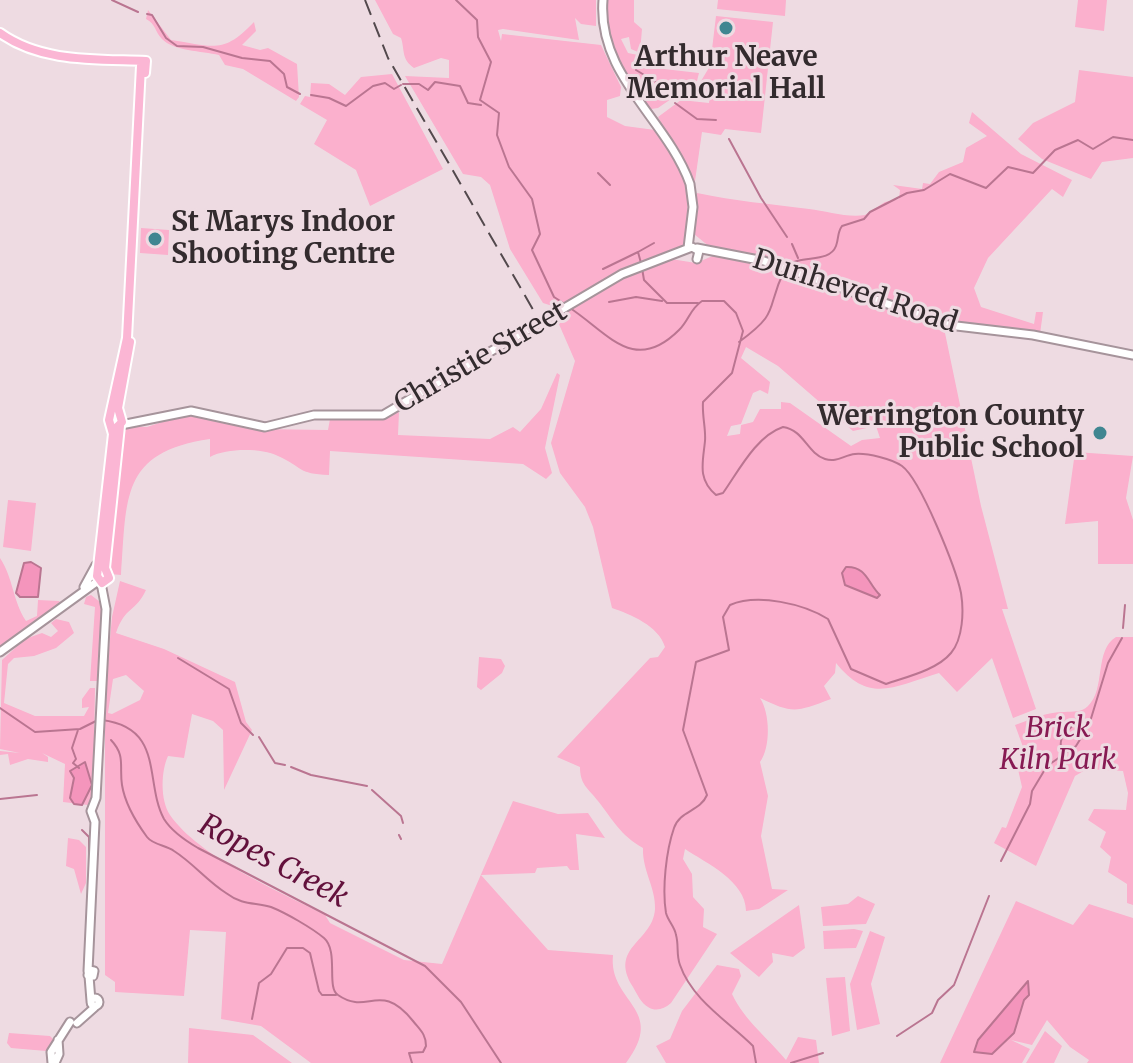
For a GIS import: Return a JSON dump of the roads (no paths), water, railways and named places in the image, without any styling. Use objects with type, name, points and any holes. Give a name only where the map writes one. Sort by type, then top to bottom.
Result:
[{"type":"main road","points":[[603,0],[603,27],[610,50],[690,184],[694,259],[711,252]]},
{"type":"main road","points":[[3,38],[18,50],[63,62],[144,64]]},
{"type":"main road","points":[[3,38],[54,56],[144,64]]},
{"type":"main road","points":[[54,1057],[60,1034],[93,1002],[91,973],[96,811],[106,606],[98,580],[102,520],[117,421],[117,371],[127,338],[144,64]]},
{"type":"main road","points":[[0,652],[98,580],[118,404],[130,345],[144,64]]},
{"type":"main road","points":[[134,213],[139,199],[136,178]]},
{"type":"main road","name":"Christie Street","points":[[117,421],[140,422],[183,411],[202,412],[265,427],[314,415],[379,416],[396,410],[609,282],[692,248]]},
{"type":"main road","name":"Dunheved Road","points":[[692,248],[779,265],[948,325],[1133,353]]},
{"type":"main road","name":"Christie Street","points":[[673,256],[694,259]]},
{"type":"main road","points":[[98,501],[102,520]]},
{"type":"main road","points":[[100,548],[94,572],[109,608],[101,685]]},
{"type":"waterway","points":[[112,0],[138,12]]},
{"type":"waterway","points":[[456,0],[477,20],[478,37],[491,62],[480,100],[499,113],[497,135],[509,167],[532,199],[540,234],[532,250],[554,297],[565,304]]},
{"type":"waterway","points":[[147,14],[152,15],[166,38],[177,46],[203,47],[242,58],[270,61],[284,74],[287,87],[300,94]]},
{"type":"waterway","points":[[636,70],[664,87],[673,99]]},
{"type":"waterway","points":[[403,84],[419,84],[428,90],[435,82],[460,86],[468,103],[481,105]]},
{"type":"waterway","points":[[311,95],[329,98],[346,106],[373,86],[385,83],[394,89],[401,85]]},
{"type":"waterway","points":[[675,103],[697,119],[716,120]]},
{"type":"waterway","points":[[788,266],[800,260],[827,255],[836,246],[842,226],[864,219],[870,212],[907,193],[924,190],[950,174],[986,188],[1008,167],[1033,173],[1055,150],[1078,140],[1093,149],[1113,137],[1133,140]]},
{"type":"waterway","points":[[729,139],[761,198],[787,237]]},
{"type":"waterway","points":[[598,173],[610,185]]},
{"type":"waterway","points":[[641,263],[638,252],[654,243]]},
{"type":"waterway","points":[[792,244],[798,258]]},
{"type":"waterway","points":[[603,269],[638,252]]},
{"type":"waterway","points":[[642,268],[644,280],[667,303],[698,303]]},
{"type":"waterway","points":[[739,342],[767,316],[784,271]]},
{"type":"waterway","points":[[609,302],[636,297],[662,301]]},
{"type":"waterway","points":[[570,308],[622,345],[648,349],[663,343],[679,330],[702,301],[724,301],[736,313],[743,331],[732,373],[703,402],[703,470],[710,489],[716,495],[723,493],[756,446],[783,427],[796,432],[825,459],[860,454],[892,461],[902,466],[919,488],[945,546],[961,593],[962,624],[951,653],[930,668],[886,684],[851,669],[828,619],[794,605],[767,600],[730,605],[723,617],[729,650],[696,662],[683,730],[707,795],[674,828],[666,870],[666,913],[675,932],[679,961],[686,978],[702,1000],[753,1046],[756,1063]]},
{"type":"waterway","points":[[1123,628],[1125,605]]},
{"type":"waterway","points":[[1001,861],[1030,804],[1032,791],[1047,766],[1076,746],[1089,725],[1108,663],[1122,638]]},
{"type":"waterway","points":[[178,658],[229,689],[241,723],[253,735]]},
{"type":"waterway","name":"Ropes Creek","points":[[0,708],[35,732],[80,729],[96,721]]},
{"type":"waterway","name":"Ropes Creek","points":[[102,720],[122,725],[144,745],[158,804],[164,819],[175,832],[198,848],[425,966],[461,1002],[501,1063]]},
{"type":"waterway","points":[[1063,755],[1061,739],[1077,721]]},
{"type":"waterway","points":[[78,730],[72,748],[76,759],[73,763],[79,768]]},
{"type":"waterway","points":[[259,737],[275,763],[285,765]]},
{"type":"waterway","points":[[111,740],[120,756],[126,799],[147,837],[181,856],[232,897],[277,910],[324,938],[331,951],[333,985],[338,995],[358,1002],[383,1000],[392,1003],[402,1009],[422,1032],[426,1046],[423,1052],[409,1053],[412,1063]]},
{"type":"waterway","points":[[291,767],[311,775],[367,786]]},
{"type":"waterway","points":[[372,790],[401,816],[403,823]]},
{"type":"waterway","points":[[0,799],[37,795]]},
{"type":"waterway","points":[[82,830],[89,837],[89,868]]},
{"type":"waterway","points":[[399,835],[401,839]]},
{"type":"waterway","points":[[897,1036],[932,1013],[938,1000],[954,985],[989,896]]},
{"type":"waterway","points":[[252,1019],[259,983],[271,974],[287,948],[303,948],[310,953],[319,991],[322,995],[336,995]]},
{"type":"waterway","points":[[791,1063],[823,1053]]},
{"type":"railway","points":[[365,0],[388,58],[535,313]]},
{"type":"place","name":"Arthur Neave Memorial Hall","points":[[726,28]]},
{"type":"place","name":"St Marys Indoor Shooting Centre","points":[[155,239]]},
{"type":"place","name":"Werrington County Public School","points":[[1100,433]]},
{"type":"park label","name":"Brick Kiln Park","points":[[1058,745]]}]
